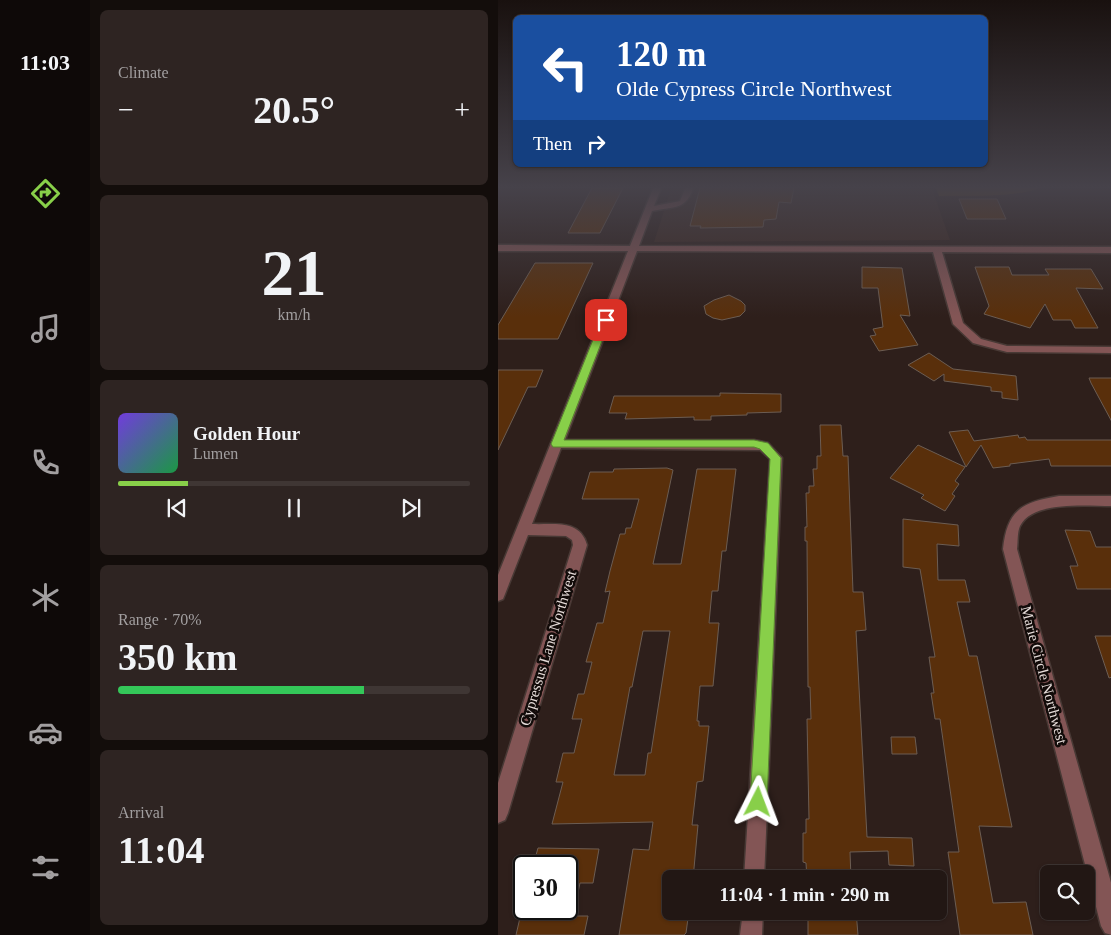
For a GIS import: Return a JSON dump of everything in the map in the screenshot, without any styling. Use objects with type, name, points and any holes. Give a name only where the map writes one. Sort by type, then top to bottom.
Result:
[{"type":"street","points":[[498,594],[641,230]]},
{"type":"street","points":[[498,248],[1112,250]]},
{"type":"street","points":[[937,250],[958,324],[977,341],[1007,349],[1112,350]]},
{"type":"street","points":[[557,444],[754,444],[764,446],[776,458],[754,870]]},
{"type":"street","name":"Marie Circle Northwest","points":[[1112,501],[1055,501],[1022,514],[1011,534],[1010,549],[1112,926]]},
{"type":"street","name":"Cypressus Lane Northwest","points":[[498,813],[580,545],[578,537],[569,532],[524,529]]},
{"type":"street","points":[[751,935],[752,920]]},
{"type":"shaded area","points":[[658,230],[946,230],[950,240],[654,242]]},
{"type":"building","points":[[570,230],[602,230],[600,233],[568,233]]},
{"type":"building","points":[[535,263],[593,263],[558,339],[498,339],[498,325]]},
{"type":"building","points":[[862,267],[902,268],[910,316],[900,315],[918,345],[879,351],[870,336],[876,335],[873,329],[883,327],[878,288],[862,288]]},
{"type":"building","points":[[975,267],[1009,267],[1012,275],[1049,275],[1045,269],[1091,269],[1103,289],[1076,288],[1098,328],[1075,328],[1071,320],[1053,320],[1045,304],[1030,328],[984,314],[989,306]]},
{"type":"building","points":[[729,295],[745,305],[745,311],[740,316],[722,320],[706,314],[704,306]]},
{"type":"building","points":[[929,353],[953,369],[1016,376],[1018,400],[1002,398],[1002,392],[991,391],[991,387],[944,381],[944,374],[934,381],[908,365]]},
{"type":"building","points":[[498,370],[543,370],[536,387],[528,387],[498,450]]},
{"type":"building","points":[[1089,378],[1112,378],[1112,422],[1091,383]]},
{"type":"building","points":[[720,393],[781,394],[781,412],[711,416],[711,420],[694,420],[694,417],[625,419],[627,413],[609,413],[614,396],[720,396]]},
{"type":"building","points":[[820,425],[841,425],[843,456],[848,456],[853,592],[863,592],[866,630],[856,631],[867,837],[912,838],[914,866],[889,865],[888,851],[850,852],[851,870],[806,870],[806,863],[803,862],[803,833],[806,833],[806,819],[809,819],[807,719],[811,719],[810,687],[808,687],[806,493],[809,493],[809,486],[814,486],[813,469],[817,469],[817,456],[821,456]]},
{"type":"building","points":[[968,430],[974,441],[1018,435],[1019,438],[1025,437],[1027,440],[1112,440],[1112,466],[1051,466],[1049,459],[993,468],[981,445],[966,467],[949,432]]},
{"type":"building","points":[[918,445],[965,467],[955,481],[959,484],[952,494],[955,496],[945,511],[921,498],[924,495],[890,478]]},
{"type":"building","points":[[667,468],[673,470],[653,564],[681,564],[697,469],[736,469],[726,551],[722,551],[718,591],[712,591],[709,623],[719,623],[713,686],[700,686],[697,721],[699,721],[699,726],[709,726],[703,781],[697,782],[692,825],[698,825],[694,870],[662,870],[662,920],[688,920],[684,935],[619,935],[633,849],[649,850],[653,822],[552,824],[563,782],[556,782],[563,753],[574,753],[582,719],[572,719],[578,694],[584,694],[592,662],[586,662],[597,623],[603,623],[610,591],[605,592],[610,571],[620,534],[625,534],[626,528],[631,528],[639,499],[582,499],[590,472],[613,472],[614,469]],"holes":[[[643,631],[670,631],[651,753],[648,753],[645,775],[614,775],[630,687],[632,687]]]},
{"type":"building","points":[[903,519],[958,525],[959,546],[937,544],[938,580],[965,580],[970,602],[957,602],[969,656],[977,656],[1012,827],[979,826],[993,903],[1026,902],[1033,935],[960,935],[948,852],[959,852],[940,719],[935,719],[931,693],[934,693],[929,657],[935,657],[920,569],[903,567]]},
{"type":"building","points":[[1065,530],[1090,531],[1096,547],[1112,547],[1112,589],[1077,589],[1070,566],[1078,566]]},
{"type":"building","points":[[1095,636],[1112,636],[1112,677],[1109,678]]},
{"type":"building","points":[[891,737],[915,737],[917,754],[892,754]]},
{"type":"building","points":[[538,848],[599,849],[593,883],[580,883],[578,892],[578,855],[536,855]]},
{"type":"building","points":[[578,916],[588,916],[584,935],[516,935],[519,920],[578,920]]},
{"type":"building","points":[[808,920],[857,920],[858,935],[808,935]]},
{"type":"route","points":[[606,320],[557,444],[754,444],[764,446],[776,458],[758,802]]}]
